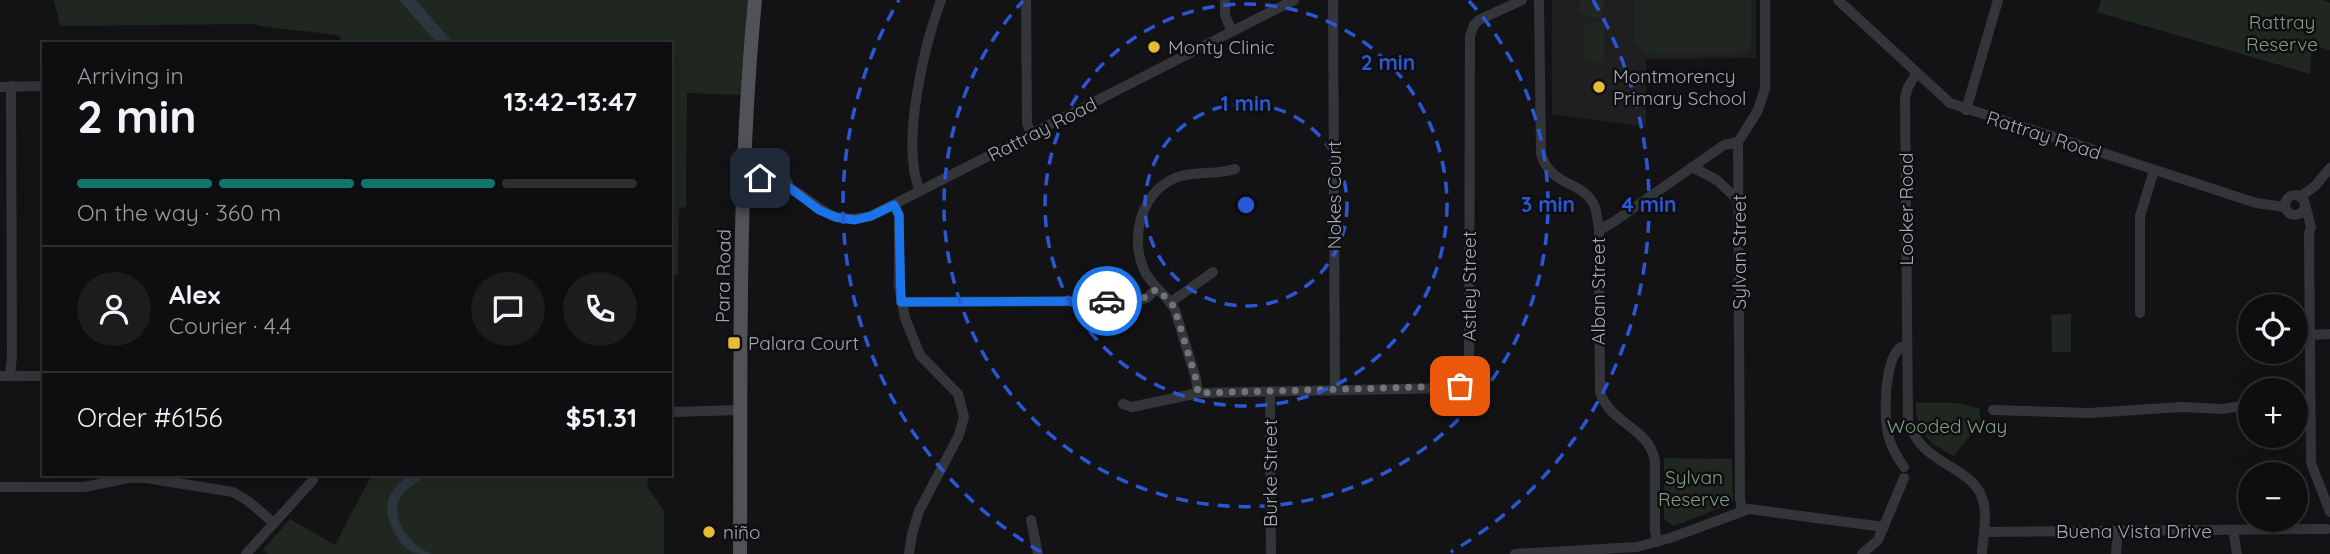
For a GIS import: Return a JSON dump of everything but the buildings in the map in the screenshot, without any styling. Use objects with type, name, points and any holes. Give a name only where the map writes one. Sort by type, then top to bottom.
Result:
[{"type":"main road","name":"Para Road","points":[[740,554],[744,173],[755,0]]},
{"type":"street","points":[[920,191],[915,180],[912,155],[913,126],[924,61],[941,0]]},
{"type":"street","points":[[1026,0],[1027,123],[1031,134]]},
{"type":"street","points":[[1225,0],[1225,15],[1232,32]]},
{"type":"street","name":"Rattray Road","points":[[744,173],[757,166],[770,167],[786,178],[790,188],[819,210],[835,217],[855,220],[871,216],[1294,0]]},
{"type":"street","name":"Nokes Court","points":[[1333,0],[1335,390]]},
{"type":"street","name":"Astley Street","points":[[1123,404],[1132,407],[1198,393],[1455,388],[1467,380],[1470,36],[1474,24],[1479,20],[1522,0]]},
{"type":"street","name":"Alban Street","points":[[1539,0],[1541,154],[1553,176],[1580,190],[1595,208],[1599,230],[1600,392],[1611,412],[1642,435],[1653,450],[1657,542]]},
{"type":"street","points":[[1599,230],[1724,145],[1738,142],[1757,112],[1765,89],[1765,0]]},
{"type":"street","name":"Rattray Road","points":[[1838,0],[1950,103],[2256,203],[2285,207]]},
{"type":"street","points":[[1966,110],[1998,0]]},
{"type":"street","name":"Looker Road","points":[[1916,74],[1905,98],[1907,404],[1911,434],[1930,454],[1971,481],[1980,492],[1984,503],[1982,554]]},
{"type":"street","points":[[42,86],[5,87],[6,277],[12,356],[8,376],[42,376]]},
{"type":"street","name":"Sylvan Street","points":[[1738,142],[1742,511]]},
{"type":"street","points":[[1692,167],[1717,180],[1739,201]]},
{"type":"street","points":[[2303,200],[2289,197],[2285,207],[2291,214],[2304,210],[2303,200],[2330,168]]},
{"type":"street","points":[[1198,393],[1171,302],[1156,289],[1142,265],[1139,225],[1147,203],[1156,190],[1175,178],[1191,174],[1220,174],[1235,169]]},
{"type":"street","points":[[2140,313],[2140,215],[2154,170]]},
{"type":"street","points":[[2303,200],[2311,227],[2311,463],[2329,510],[2329,528]]},
{"type":"street","points":[[894,205],[899,215],[901,302],[916,348],[926,363],[958,394],[964,416],[959,435],[919,511],[909,554]]},
{"type":"street","points":[[2298,214],[2309,233]]},
{"type":"street","points":[[1171,302],[1213,272]]},
{"type":"street","points":[[901,302],[1136,300],[1147,298],[1156,289]]},
{"type":"street","points":[[2311,335],[2330,334]]},
{"type":"street","points":[[1862,554],[1878,540],[1904,473],[1887,434],[1886,404],[1894,353],[1901,346],[1906,346]]},
{"type":"street","name":"Burke Street","points":[[1270,392],[1271,554]]},
{"type":"street","points":[[1993,410],[2089,414],[2182,407],[2221,409],[2238,407]]},
{"type":"street","points":[[672,412],[740,410]]},
{"type":"street","points":[[0,487],[84,487],[128,478],[146,478],[229,491],[248,500],[274,523]]},
{"type":"street","points":[[246,554],[313,480]]},
{"type":"street","points":[[1515,554],[1617,550],[1657,542],[1742,511],[1759,510],[1884,527]]},
{"type":"street","points":[[1031,520],[1038,554]]},
{"type":"street","name":"Buena Vista Drive","points":[[1984,532],[2329,528]]},
{"type":"street","points":[[2233,530],[2237,554]]},
{"type":"street","points":[[2116,554],[2118,531]]},
{"type":"shaded area","points":[[399,0],[416,0],[452,42],[436,42]]},
{"type":"shaded area","name":"Montmorency Primary School","points":[[1552,0],[1756,0],[1756,58],[1646,59],[1646,127],[1552,114]]},
{"type":"shaded area","points":[[407,476],[424,476],[401,496],[397,514],[409,538],[431,554],[408,550],[390,523],[388,501]]},
{"type":"green space","points":[[54,0],[748,0],[740,95],[687,93],[686,207],[679,208],[678,275],[672,275],[672,42],[341,42],[340,36],[252,24],[60,26]]},
{"type":"green space","points":[[1580,0],[1605,0],[1602,17],[1594,18],[1580,13]]},
{"type":"green space","points":[[1635,0],[1751,0],[1751,47],[1744,53],[1645,54],[1635,42]]},
{"type":"green space","name":"Rattray Reserve","points":[[2101,0],[2322,0],[2330,3],[2330,50],[2312,45],[2310,74],[2097,12]]},
{"type":"green space","points":[[1584,23],[1604,23],[1604,62],[1585,63]]},
{"type":"green space","points":[[2071,314],[2071,352],[2052,352],[2051,315]]},
{"type":"green space","name":"Wooded Way","points":[[1916,403],[1958,403],[1979,408],[1981,421],[1954,456],[1925,436],[1918,422]]},
{"type":"green space","name":"Sylvan Reserve","points":[[1664,458],[1732,459],[1733,500],[1727,505],[1674,526],[1664,519]]},
{"type":"green space","points":[[371,476],[650,476],[647,486],[664,511],[664,554],[268,554],[263,550],[290,519],[335,545]]},
{"type":"way so far","points":[[1107,301],[1142,300],[1156,289],[1171,302],[1198,393],[1460,386]]},
{"type":"place","name":"Monty Clinic","points":[[1154,47]]},
{"type":"place","name":"Montmorency Primary School","points":[[1599,87]]},
{"type":"place","name":"Palara Court","points":[[734,343]]},
{"type":"place","name":"niño","points":[[709,532]]},
{"type":"route","points":[[760,178],[774,180],[790,188],[819,210],[835,217],[855,220],[894,205],[899,215],[901,302],[1107,301]]}]
